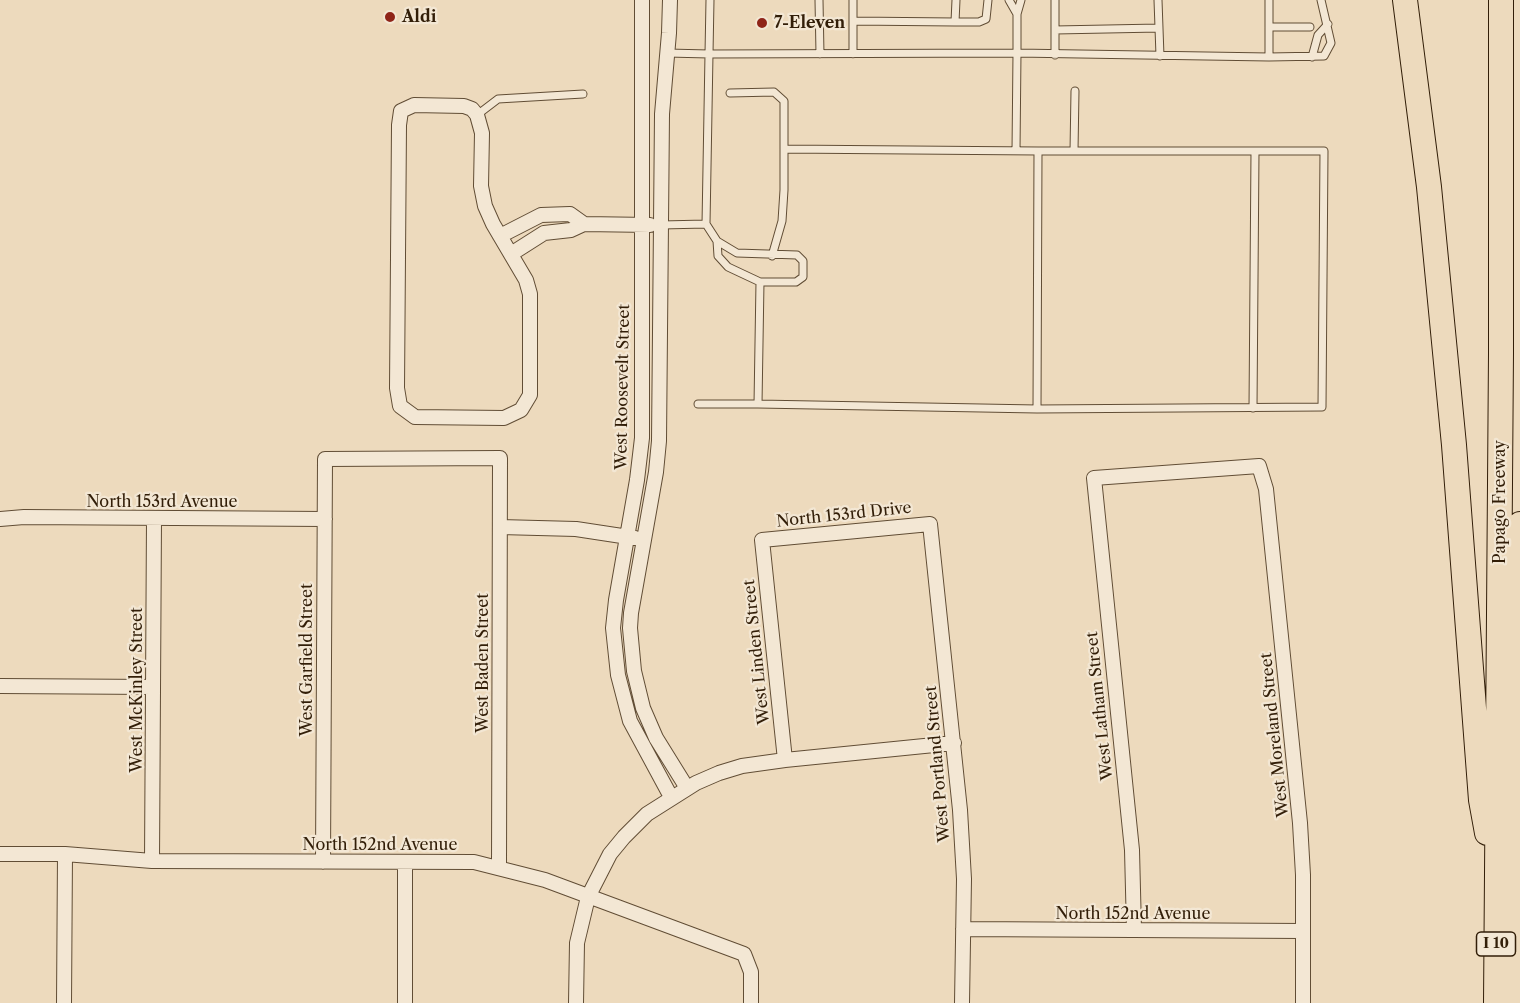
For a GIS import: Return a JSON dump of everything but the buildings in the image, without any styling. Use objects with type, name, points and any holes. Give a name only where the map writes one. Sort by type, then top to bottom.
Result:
[{"type":"highway","points":[[1405,0],[1429,187],[1443,329],[1481,800],[1497,885]]},
{"type":"highway","name":"Papago Freeway","points":[[1496,1003],[1502,0]]},
{"type":"highway","points":[[1517,1003],[1520,524]]},
{"type":"street","name":"West Roosevelt Street","points":[[642,0],[642,438],[614,614],[615,659],[630,721],[671,797]]},
{"type":"street","points":[[670,0],[662,114],[659,441],[645,540],[631,613],[631,641],[637,689],[649,724],[687,788]]},
{"type":"street","points":[[414,105],[464,106],[475,112],[482,133],[481,186],[485,206],[511,254],[526,280],[530,294],[530,395],[521,410],[504,418],[415,417],[406,412],[400,406],[397,388],[401,111],[414,105]]},
{"type":"street","points":[[500,236],[541,215],[570,214],[584,224]]},
{"type":"street","points":[[534,218],[541,234]]},
{"type":"street","points":[[511,254],[541,234],[571,230],[584,224],[661,225]]},
{"type":"street","name":"West Garfield Street","points":[[323,862],[325,459],[500,458]]},
{"type":"street","name":"West Baden Street","points":[[499,867],[500,458]]},
{"type":"street","name":"West Latham Street","points":[[1134,930],[1132,850],[1094,478],[1259,466]]},
{"type":"street","name":"West Moreland Street","points":[[1259,466],[1266,489],[1300,823],[1303,1003]]},
{"type":"street","name":"North 153rd Avenue","points":[[0,519],[24,517],[325,519]]},
{"type":"street","name":"West McKinley Street","points":[[152,861],[154,519]]},
{"type":"street","name":"North 153rd Drive","points":[[762,540],[930,524]]},
{"type":"street","name":"West Portland Street","points":[[930,524],[954,743],[962,845],[962,1003]]},
{"type":"street","points":[[500,527],[576,529],[645,540]]},
{"type":"street","name":"West Linden Street","points":[[762,540],[785,760]]},
{"type":"street","points":[[0,686],[153,687]]},
{"type":"street","points":[[576,1003],[577,943],[588,897],[598,875],[624,837],[647,814],[671,797],[718,773],[734,769],[785,760],[954,743]]},
{"type":"street","name":"North 152nd Avenue","points":[[0,854],[65,854],[152,861],[474,862],[545,880],[744,954],[752,972],[751,1003]]},
{"type":"street","points":[[64,1003],[65,854]]},
{"type":"street","points":[[405,862],[405,1003]]},
{"type":"street","name":"North 152nd Avenue","points":[[963,929],[1303,932]]},
{"type":"lane","points":[[710,0],[706,224],[717,241],[737,253],[772,256],[797,255],[803,261],[803,277],[795,282],[759,282],[728,267],[718,256],[717,241]]},
{"type":"lane","points":[[819,0],[820,54]]},
{"type":"lane","points":[[853,0],[853,54]]},
{"type":"lane","points":[[955,22],[956,0]]},
{"type":"lane","points":[[853,21],[979,22],[986,19],[988,0]]},
{"type":"lane","points":[[1009,0],[1017,14]]},
{"type":"lane","points":[[1016,151],[1017,14],[1022,0]]},
{"type":"lane","points":[[1055,0],[1055,55]]},
{"type":"lane","points":[[1158,0],[1160,56]]},
{"type":"lane","points":[[1269,0],[1269,57]]},
{"type":"lane","points":[[668,53],[1017,53],[1312,57],[1324,56],[1331,43],[1321,0]]},
{"type":"lane","points":[[1312,57],[1318,35],[1328,24]]},
{"type":"lane","points":[[1269,27],[1310,27]]},
{"type":"lane","points":[[1055,30],[1159,28]]},
{"type":"lane","points":[[1074,151],[1075,91]]},
{"type":"lane","points":[[730,93],[774,92],[783,101],[782,221],[772,256]]},
{"type":"lane","points":[[475,112],[498,99],[584,94]]},
{"type":"lane","points":[[698,404],[1037,409],[1322,407],[1324,151],[784,150]]},
{"type":"lane","points":[[1037,409],[1038,151]]},
{"type":"lane","points":[[1253,408],[1255,151]]},
{"type":"lane","points":[[661,225],[706,224]]},
{"type":"lane","points":[[758,404],[759,282]]},
{"type":"place","name":"Aldi","points":[[390,17]]},
{"type":"place","name":"7-Eleven","points":[[762,23]]}]
